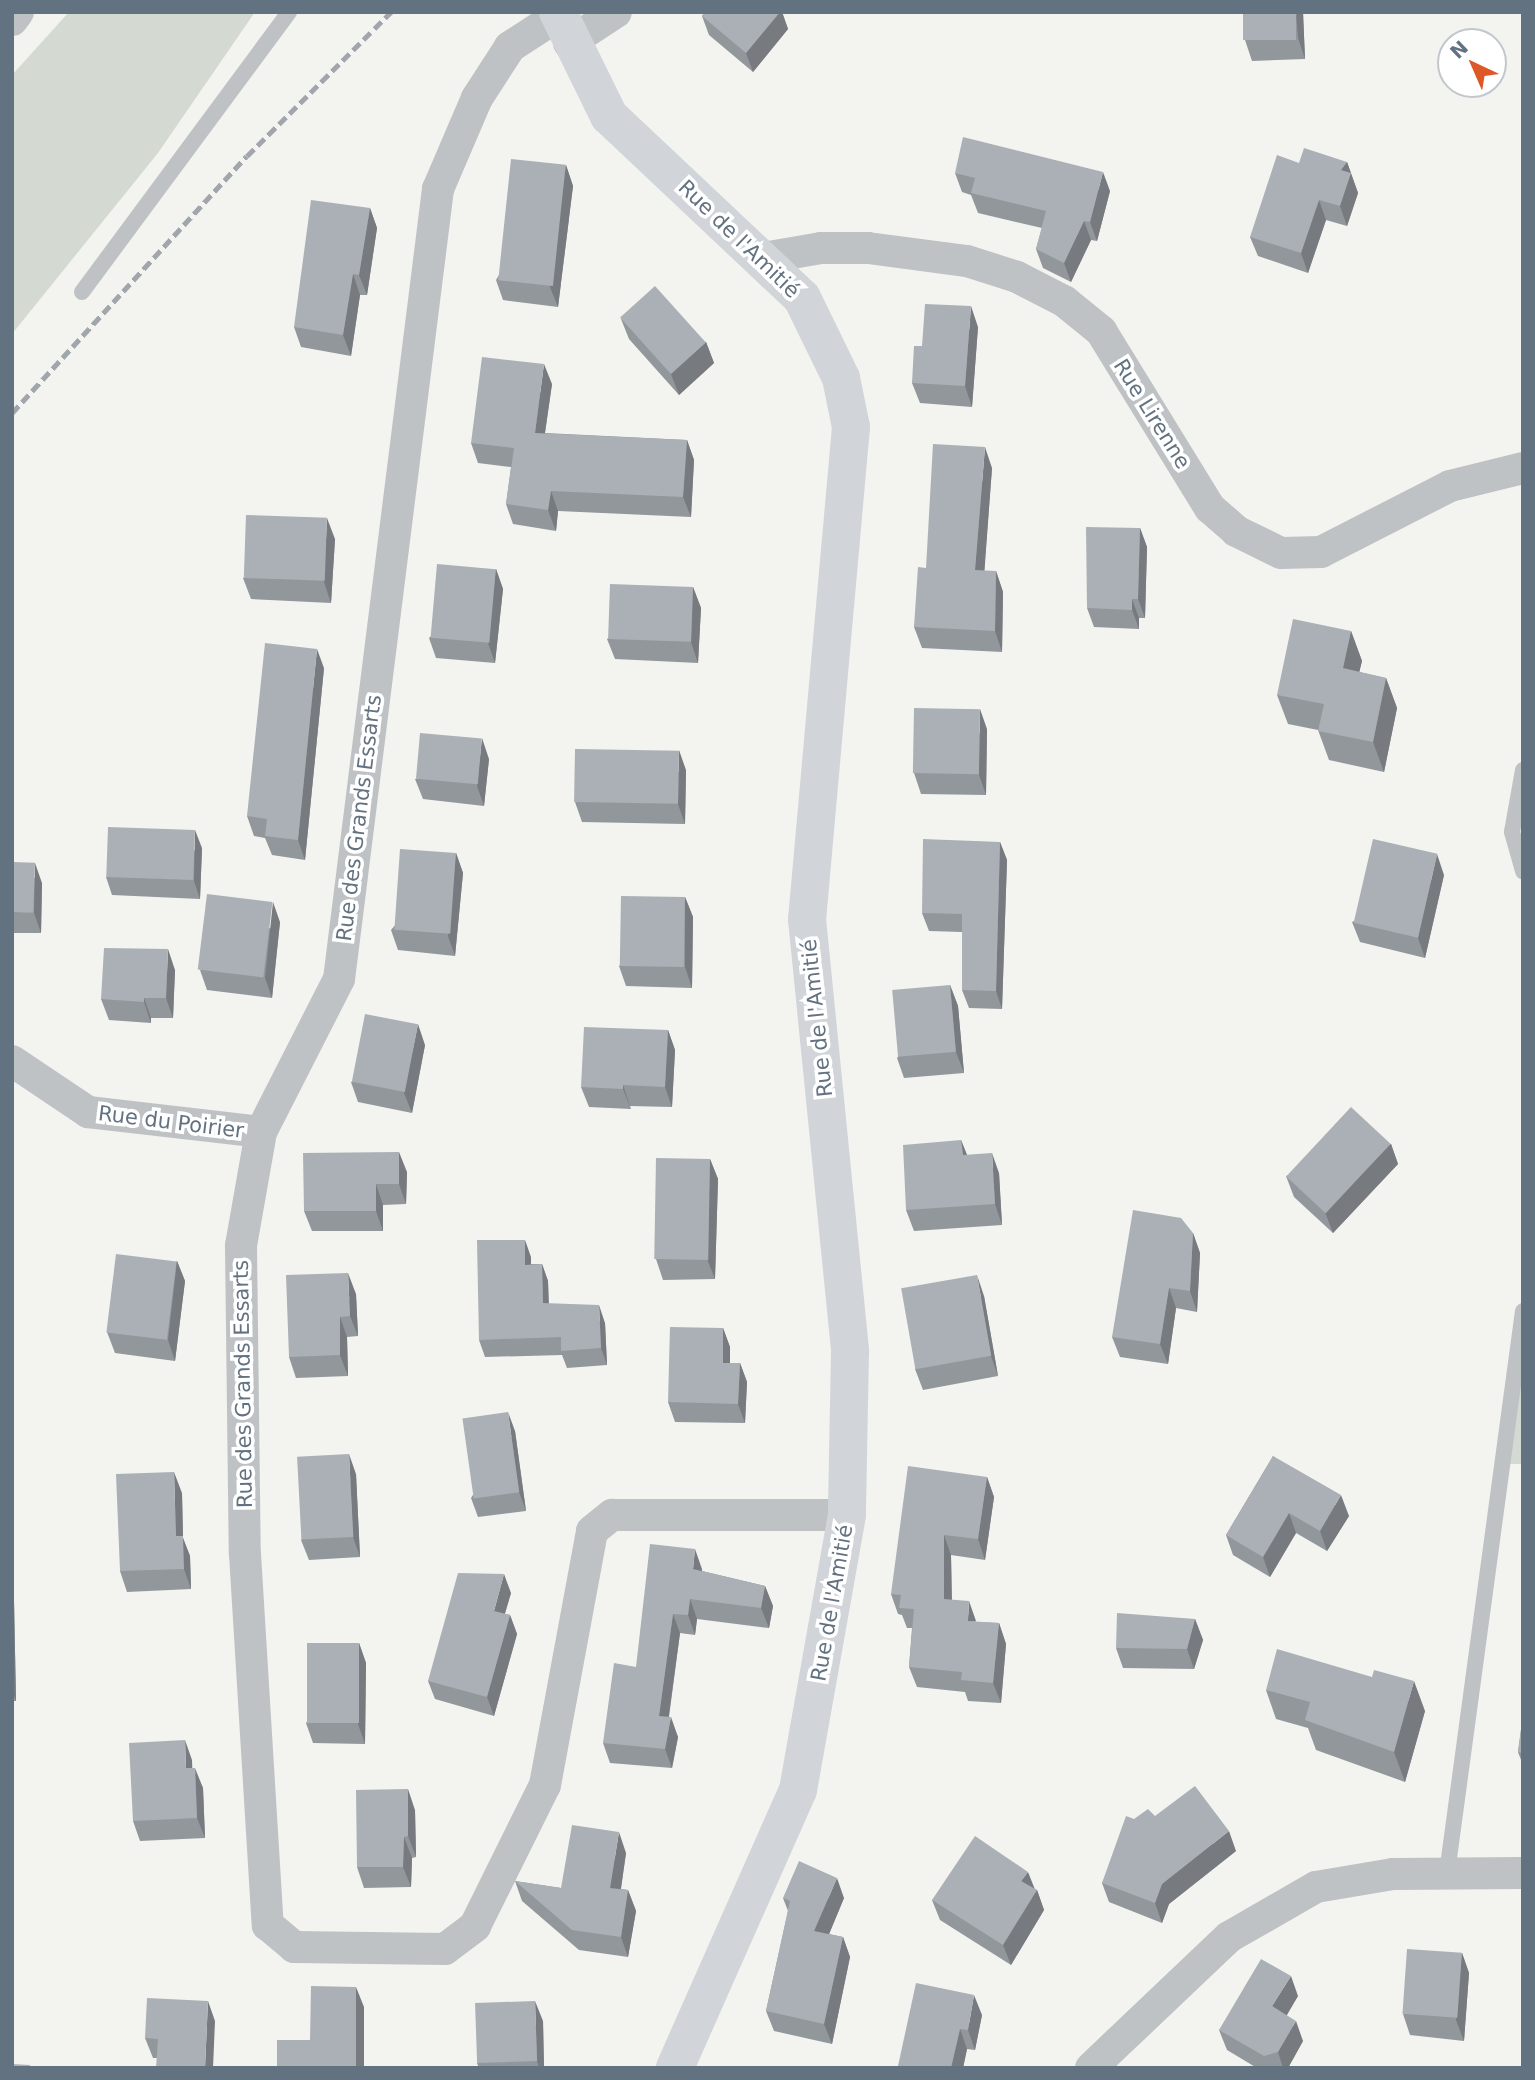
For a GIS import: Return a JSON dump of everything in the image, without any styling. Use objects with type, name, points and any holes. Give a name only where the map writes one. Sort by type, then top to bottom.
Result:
[{"type":"street","points":[[12,20],[18,12]]},
{"type":"street","points":[[562,23],[617,12]]},
{"type":"street","name":"Rue de l'Amitié","points":[[562,23],[609,116],[763,258],[802,298],[825,337],[841,378],[851,427],[807,919],[850,1352],[847,1515],[798,1790],[675,2068]]},
{"type":"street","name":"Rue des Grands Essarts","points":[[562,23],[510,47],[477,98],[438,190],[339,979],[261,1132],[241,1246],[245,1554],[268,1925],[294,1947],[445,1949],[475,1926],[545,1785],[592,1531],[612,1516],[847,1515]]},
{"type":"street","name":"Rue Lirenne","points":[[763,258],[821,248],[868,248],[967,261],[1017,277],[1064,301],[1101,331],[1210,508],[1236,531],[1281,553],[1321,552],[1450,486],[1523,468]]},
{"type":"street","name":"Rue du Poirier","points":[[12,1060],[88,1112],[261,1132]]},
{"type":"street","points":[[1091,2068],[1229,1937],[1317,1887],[1393,1874],[1523,1873]]},
{"type":"lane","points":[[82,292],[289,12]]},
{"type":"lane","points":[[1523,770],[1512,832],[1523,871]]},
{"type":"lane","points":[[1447,1873],[1523,1311]]},
{"type":"shaded area","points":[[69,12],[255,12],[158,153],[12,334],[12,75]]},
{"type":"shaded area","points":[[1523,1311],[1523,1464],[1502,1464]]},
{"type":"building","points":[[705,12],[780,12],[746,53],[702,16]]},
{"type":"building","points":[[1243,12],[1296,12],[1296,40],[1243,40]]},
{"type":"building","points":[[963,137],[1103,172],[1090,222],[1084,221],[1064,263],[1036,249],[1046,211],[971,193],[975,178],[955,173]]},
{"type":"building","points":[[1304,148],[1347,162],[1341,170],[1351,173],[1340,206],[1319,200],[1301,253],[1250,237],[1277,155],[1299,163]]},
{"type":"building","points":[[511,159],[566,165],[553,286],[498,280]]},
{"type":"building","points":[[311,200],[370,208],[359,275],[353,274],[343,335],[294,327]]},
{"type":"building","points":[[655,286],[706,342],[671,374],[620,317]]},
{"type":"building","points":[[925,304],[971,306],[965,386],[912,383],[914,346],[922,346]]},
{"type":"building","points":[[482,357],[544,364],[535,433],[687,440],[683,497],[551,491],[548,510],[506,504],[514,448],[471,443]]},
{"type":"building","points":[[933,444],[985,447],[975,570],[996,571],[995,631],[914,627],[918,567],[926,568]]},
{"type":"building","points":[[246,515],[327,518],[325,581],[244,578]]},
{"type":"building","points":[[1086,527],[1140,528],[1138,599],[1132,599],[1132,610],[1087,608]]},
{"type":"building","points":[[437,564],[496,569],[489,643],[431,638]]},
{"type":"building","points":[[610,584],[693,587],[691,642],[608,639]]},
{"type":"building","points":[[1293,619],[1351,631],[1343,668],[1386,678],[1373,742],[1318,731],[1324,704],[1277,695]]},
{"type":"building","points":[[265,643],[317,649],[298,840],[265,836],[267,819],[247,816]]},
{"type":"building","points":[[914,708],[980,709],[979,774],[913,773]]},
{"type":"building","points":[[420,733],[482,738],[478,784],[416,779]]},
{"type":"building","points":[[575,749],[679,751],[678,804],[574,802]]},
{"type":"building","points":[[108,827],[195,830],[193,880],[106,877]]},
{"type":"building","points":[[923,839],[1000,842],[996,991],[962,990],[962,914],[922,913]]},
{"type":"building","points":[[1373,839],[1437,854],[1418,938],[1354,923]]},
{"type":"building","points":[[400,849],[456,853],[450,934],[394,930]]},
{"type":"building","points":[[12,862],[35,863],[33,913],[12,912]]},
{"type":"building","points":[[207,894],[273,902],[263,977],[198,969]]},
{"type":"building","points":[[621,896],[685,897],[684,967],[620,966]]},
{"type":"building","points":[[104,948],[168,949],[166,998],[144,998],[144,1002],[101,999]]},
{"type":"building","points":[[950,985],[956,1052],[898,1057],[892,990]]},
{"type":"building","points":[[365,1014],[418,1024],[405,1092],[352,1082]]},
{"type":"building","points":[[584,1027],[668,1030],[665,1087],[581,1087]]},
{"type":"building","points":[[1351,1107],[1390,1144],[1326,1213],[1286,1176]]},
{"type":"building","points":[[961,1140],[963,1155],[992,1153],[995,1204],[906,1210],[903,1145]]},
{"type":"building","points":[[399,1152],[399,1184],[376,1184],[376,1211],[304,1211],[303,1153]]},
{"type":"building","points":[[656,1158],[710,1159],[708,1260],[654,1259]]},
{"type":"building","points":[[1133,1210],[1181,1218],[1193,1233],[1190,1291],[1169,1288],[1160,1344],[1112,1337]]},
{"type":"building","points":[[477,1240],[525,1240],[525,1265],[542,1264],[543,1303],[599,1305],[601,1348],[561,1351],[561,1337],[479,1340]]},
{"type":"building","points":[[116,1254],[177,1261],[167,1340],[106,1332]]},
{"type":"building","points":[[348,1273],[350,1316],[340,1317],[340,1355],[289,1357],[286,1275]]},
{"type":"building","points":[[977,1275],[991,1356],[915,1369],[901,1288]]},
{"type":"building","points":[[670,1327],[723,1328],[723,1363],[740,1363],[738,1404],[668,1402]]},
{"type":"building","points":[[508,1412],[519,1492],[474,1499],[462,1418]]},
{"type":"building","points":[[349,1454],[353,1537],[301,1540],[297,1457]]},
{"type":"building","points":[[1273,1456],[1341,1495],[1320,1531],[1289,1513],[1263,1557],[1226,1535]]},
{"type":"building","points":[[908,1466],[987,1477],[978,1539],[944,1535],[944,1599],[969,1601],[968,1621],[999,1623],[993,1683],[961,1680],[962,1672],[909,1667],[914,1609],[899,1608],[901,1595],[891,1594]]},
{"type":"building","points":[[174,1472],[176,1536],[183,1536],[184,1569],[120,1571],[116,1474]]},
{"type":"building","points":[[650,1544],[695,1549],[693,1569],[765,1586],[761,1608],[690,1599],[688,1615],[673,1614],[659,1716],[671,1717],[665,1749],[603,1743],[614,1663],[636,1667]]},
{"type":"building","points":[[458,1573],[504,1574],[494,1611],[510,1615],[487,1697],[428,1681]]},
{"type":"building","points":[[1117,1613],[1195,1619],[1187,1649],[1116,1648]]},
{"type":"building","points":[[307,1643],[359,1643],[359,1723],[307,1723]]},
{"type":"building","points":[[1277,1649],[1372,1677],[1374,1670],[1414,1681],[1394,1752],[1305,1720],[1310,1702],[1266,1690]]},
{"type":"building","points":[[1523,1715],[1523,1753],[1518,1752]]},
{"type":"building","points":[[185,1740],[186,1768],[195,1768],[197,1818],[133,1821],[129,1743]]},
{"type":"building","points":[[1195,1786],[1229,1831],[1162,1884],[1155,1903],[1102,1883],[1126,1816],[1134,1819],[1148,1809],[1155,1816]]},
{"type":"building","points":[[408,1789],[408,1836],[404,1837],[403,1867],[357,1867],[356,1790]]},
{"type":"building","points":[[572,1825],[619,1832],[610,1888],[628,1890],[621,1937],[572,1930],[515,1881],[561,1888]]},
{"type":"building","points":[[975,1836],[1028,1872],[1021,1881],[1037,1890],[1003,1945],[932,1900]]},
{"type":"building","points":[[799,1861],[837,1878],[814,1931],[843,1937],[824,2024],[766,2011],[790,1901],[783,1898]]},
{"type":"building","points":[[1407,1949],[1462,1953],[1457,2018],[1402,2014]]},
{"type":"building","points":[[1261,1959],[1291,1976],[1272,2006],[1296,2021],[1278,2052],[1264,2056],[1219,2030]]},
{"type":"building","points":[[916,1983],[974,1995],[968,2030],[960,2029],[951,2068],[898,2066]]},
{"type":"building","points":[[311,1986],[356,1987],[356,2068],[277,2068],[277,2040],[310,2040]]},
{"type":"building","points":[[147,1998],[208,2001],[205,2068],[156,2068],[158,2039],[145,2038]]},
{"type":"building","points":[[535,2001],[537,2061],[477,2063],[475,2003]]},
{"type":"building","points":[[12,2064],[30,2065],[30,2068],[12,2068]]},
{"type":"railway","points":[[12,413],[247,156],[391,12]]}]
